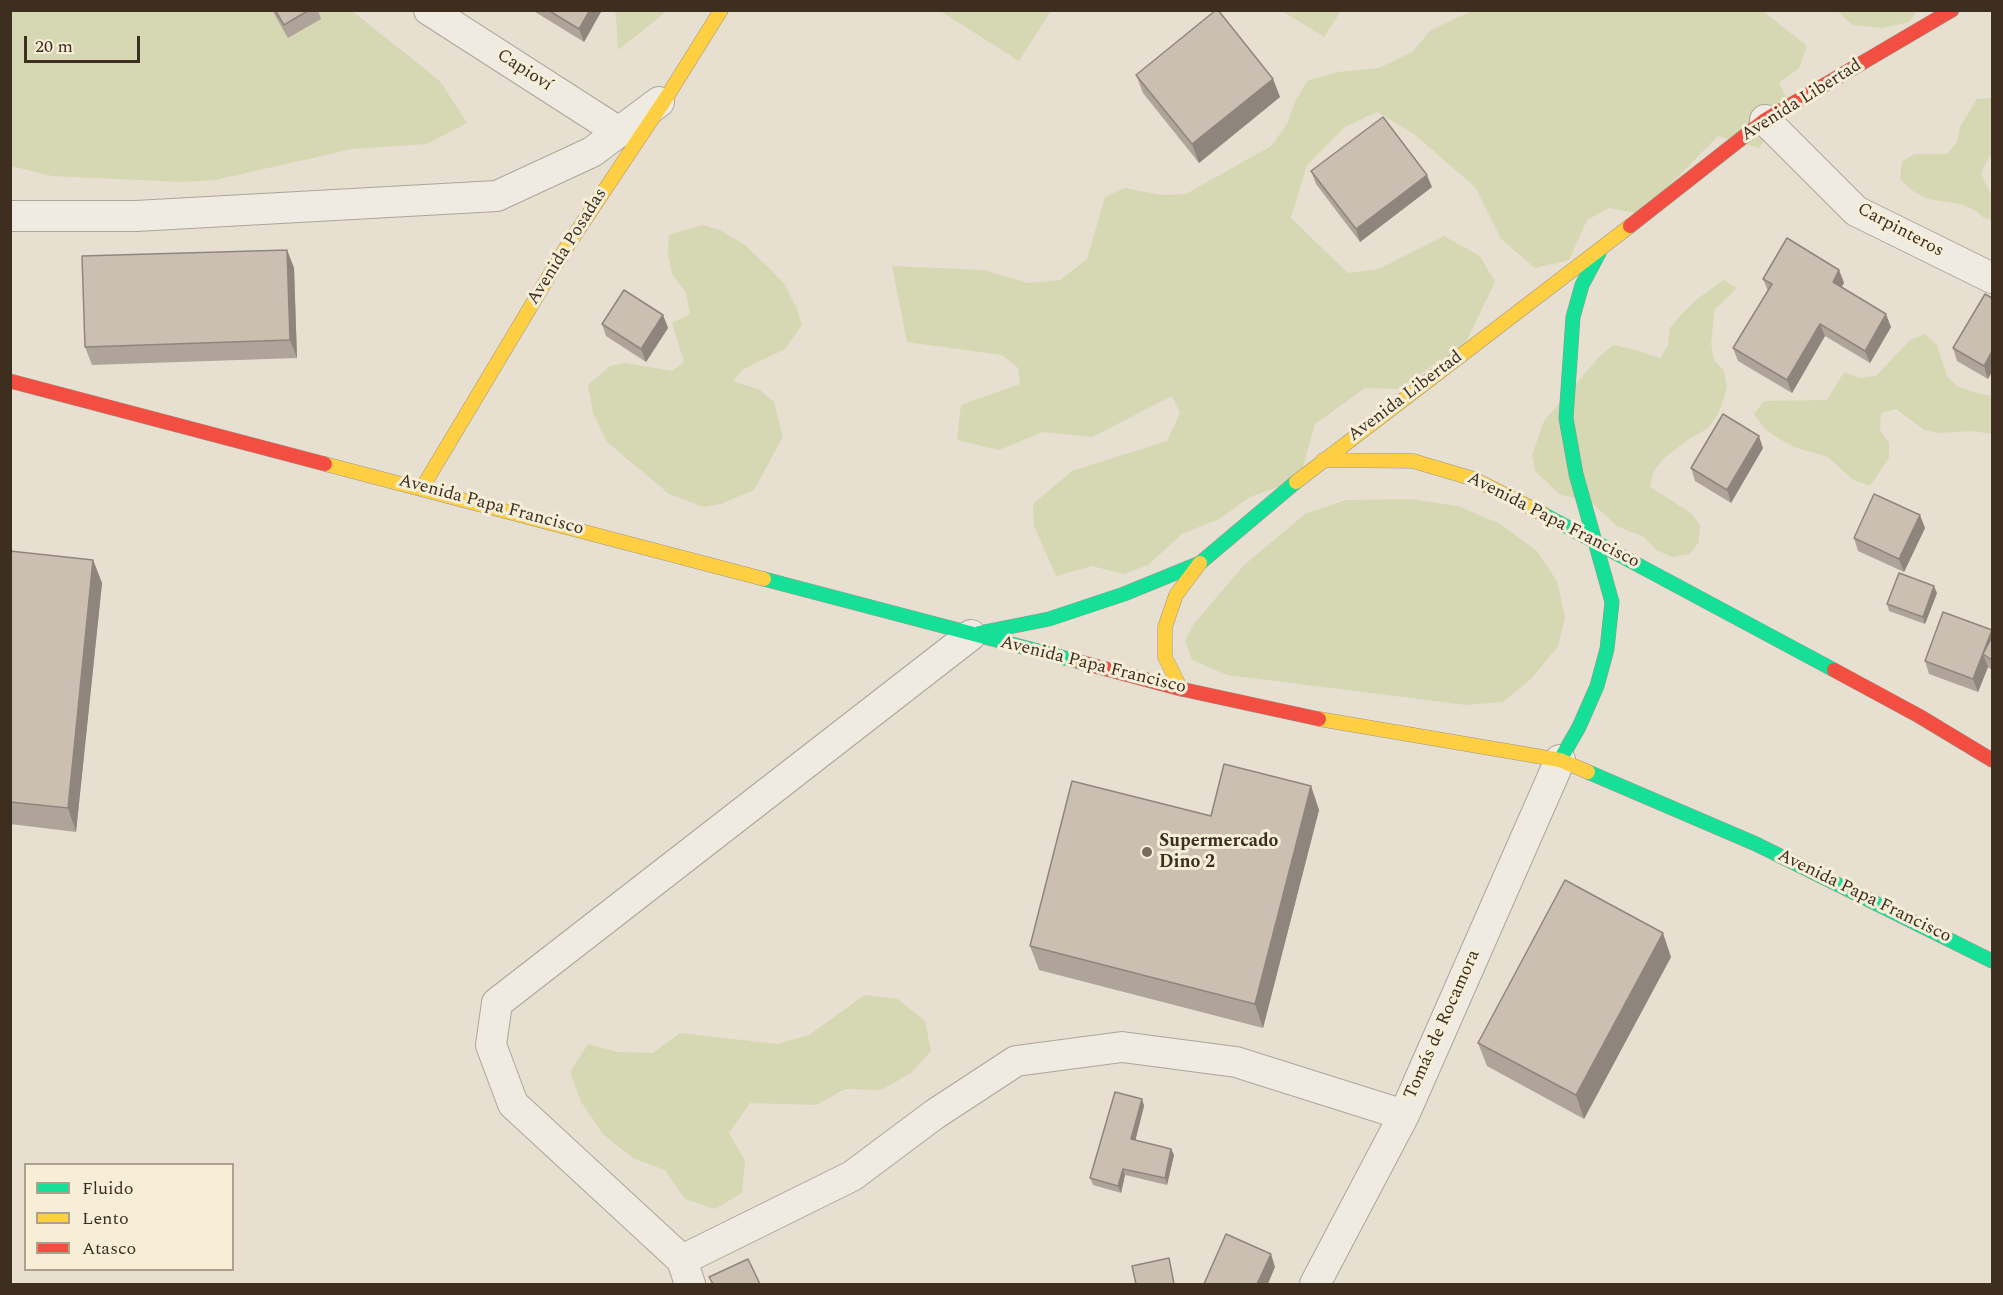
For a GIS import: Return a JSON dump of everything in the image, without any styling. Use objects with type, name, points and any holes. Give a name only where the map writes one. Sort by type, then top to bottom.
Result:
[{"type":"main road","name":"Avenida Posadas","points":[[422,488],[564,251],[668,95],[721,10]]},
{"type":"main road","name":"Avenida Libertad","points":[[1323,460],[1603,247],[1765,120],[1952,10]]},
{"type":"main road","name":"Avenida Libertad","points":[[1560,760],[1579,727],[1597,686],[1607,649],[1612,602],[1576,474],[1566,418],[1573,317],[1582,285],[1603,247]]},
{"type":"main road","name":"Avenida Papa Francisco","points":[[10,381],[1181,689],[1305,717],[1560,760],[1756,844],[1992,961]]},
{"type":"main road","name":"Avenida Papa Francisco","points":[[972,635],[1049,619],[1124,594],[1200,563],[1323,460],[1413,461],[1474,479],[1595,540],[1919,716],[1992,760]]},
{"type":"main road","points":[[1181,689],[1165,657],[1165,627],[1176,595],[1200,563]]},
{"type":"street","name":"Capioví","points":[[429,10],[619,132]]},
{"type":"street","points":[[10,216],[136,216],[497,196],[592,152],[668,95]]},
{"type":"street","name":"Carpinteros","points":[[1765,120],[1856,211],[1992,278]]},
{"type":"street","points":[[972,635],[497,1003],[491,1045],[513,1104],[686,1272],[852,1176],[935,1114],[1016,1061],[1122,1047],[1236,1062],[1404,1115]]},
{"type":"street","name":"Tomás de Rocamora","points":[[1314,1284],[1404,1115],[1560,760]]},
{"type":"green space","points":[[11,11],[352,11],[440,81],[467,123],[427,144],[352,149],[215,180],[181,182],[52,176],[11,166]]},
{"type":"green space","points":[[614,11],[667,11],[618,50]]},
{"type":"green space","points":[[940,11],[1051,11],[1019,61]]},
{"type":"green space","points":[[1282,11],[1341,11],[1324,37]]},
{"type":"green space","points":[[1472,11],[1763,11],[1807,46],[1799,68],[1779,83],[1789,103],[1759,148],[1718,136],[1641,214],[1609,208],[1587,220],[1569,260],[1535,268],[1501,239],[1475,187],[1414,134],[1377,112],[1345,127],[1307,165],[1291,218],[1348,273],[1379,269],[1444,236],[1480,256],[1495,282],[1465,344],[1398,389],[1365,388],[1315,424],[1301,474],[1284,485],[1250,497],[1221,518],[1182,534],[1148,565],[1124,574],[1092,566],[1056,576],[1034,526],[1033,504],[1072,471],[1167,441],[1180,413],[1172,396],[1092,437],[1043,432],[999,450],[957,440],[961,405],[1020,384],[1018,368],[1002,355],[907,342],[892,266],[984,270],[1028,283],[1060,280],[1087,259],[1105,197],[1125,188],[1161,195],[1186,194],[1271,146],[1287,124],[1295,102],[1307,81],[1337,72],[1379,68],[1412,52],[1431,30]]},
{"type":"green space","points":[[1837,11],[1917,11],[1909,22],[1882,28],[1852,25]]},
{"type":"green space","points":[[1992,98],[1992,154],[1981,174],[1992,196],[1992,220],[1960,204],[1928,199],[1913,191],[1900,179],[1902,161],[1915,154],[1947,154],[1957,142],[1960,127],[1977,99]]},
{"type":"green space","points":[[702,225],[720,230],[746,246],[773,272],[785,285],[802,325],[785,349],[742,370],[733,381],[760,390],[774,402],[783,437],[754,490],[721,504],[704,507],[669,494],[607,442],[593,413],[588,385],[610,366],[625,363],[672,371],[684,362],[672,323],[690,314],[686,293],[672,274],[668,255],[669,235]]},
{"type":"green space","points":[[1724,280],[1737,288],[1715,309],[1711,343],[1714,360],[1724,371],[1727,387],[1723,401],[1717,416],[1707,429],[1664,458],[1654,471],[1650,487],[1691,513],[1700,525],[1699,542],[1690,554],[1672,557],[1656,550],[1644,537],[1617,526],[1592,503],[1559,494],[1535,471],[1532,455],[1544,421],[1599,357],[1613,345],[1660,358],[1668,345],[1670,328],[1697,299]]},
{"type":"green space","points":[[1925,334],[1937,345],[1947,376],[1957,386],[1992,396],[1992,434],[1972,431],[1939,433],[1924,430],[1896,409],[1881,413],[1880,430],[1889,443],[1889,458],[1870,486],[1852,479],[1828,457],[1797,448],[1779,439],[1765,429],[1754,414],[1764,401],[1827,400],[1844,372],[1860,378],[1876,376],[1910,340]]},
{"type":"green space","points":[[1410,499],[1458,506],[1500,524],[1537,551],[1557,581],[1565,617],[1558,646],[1532,678],[1503,702],[1466,705],[1227,675],[1192,660],[1185,641],[1193,625],[1243,566],[1305,514],[1346,500]]},
{"type":"green space","points":[[865,995],[898,999],[925,1021],[931,1051],[911,1073],[881,1090],[845,1089],[816,1105],[750,1103],[729,1133],[745,1161],[742,1193],[715,1209],[685,1199],[665,1170],[633,1158],[604,1135],[581,1102],[570,1072],[588,1044],[618,1052],[653,1053],[680,1033],[778,1044],[809,1035]]},
{"type":"building","points":[[275,10],[309,10],[284,25]]},
{"type":"building","points":[[548,10],[590,10],[579,29]]},
{"type":"building","points":[[1216,10],[1273,79],[1192,144],[1136,75]]},
{"type":"building","points":[[1383,117],[1427,175],[1356,229],[1311,171]]},
{"type":"building","points":[[1787,238],[1839,270],[1833,282],[1886,314],[1865,351],[1820,324],[1787,380],[1733,348],[1772,284],[1763,279]]},
{"type":"building","points":[[287,250],[290,340],[85,347],[82,256]]},
{"type":"building","points":[[624,290],[663,315],[641,349],[602,324]]},
{"type":"building","points":[[1985,294],[1992,298],[1992,351],[1984,366],[1953,348]]},
{"type":"building","points":[[1723,414],[1759,436],[1727,490],[1691,468]]},
{"type":"building","points":[[1874,494],[1920,515],[1899,559],[1854,538]]},
{"type":"building","points":[[10,551],[93,560],[68,808],[10,802]]},
{"type":"building","points":[[1899,573],[1934,586],[1923,617],[1887,604]]},
{"type":"building","points":[[1943,612],[1992,630],[1973,679],[1925,661]]},
{"type":"building","points":[[1992,637],[1992,660],[1983,654]]},
{"type":"building","points":[[1224,764],[1311,786],[1255,1004],[1030,946],[1072,781],[1211,816]]},
{"type":"building","points":[[1565,880],[1663,933],[1576,1095],[1478,1043]]},
{"type":"building","points":[[1115,1092],[1142,1099],[1131,1139],[1171,1149],[1165,1178],[1123,1169],[1118,1186],[1090,1178]]},
{"type":"building","points":[[1226,1234],[1271,1254],[1257,1284],[1204,1284]]},
{"type":"building","points":[[1169,1258],[1174,1284],[1136,1284],[1132,1266]]},
{"type":"building","points":[[748,1259],[760,1284],[713,1284],[709,1277]]},
{"type":"traffic: fast","points":[[1560,760],[1579,727],[1597,686],[1607,649],[1612,602],[1576,474],[1566,418],[1573,317],[1582,285],[1599,253]]},
{"type":"traffic: fast","points":[[979,633],[1049,619],[1124,594],[1200,563],[1296,482]]},
{"type":"traffic: fast","points":[[1543,514],[1834,670]]},
{"type":"traffic: fast","points":[[764,579],[1080,662]]},
{"type":"traffic: fast","points":[[1588,772],[1756,844],[1992,961]]},
{"type":"traffic: slow","points":[[422,488],[564,251],[668,95],[721,10]]},
{"type":"traffic: slow","points":[[1296,482],[1630,226]]},
{"type":"traffic: slow","points":[[1323,460],[1413,461],[1474,479],[1543,514]]},
{"type":"traffic: slow","points":[[325,464],[764,579]]},
{"type":"traffic: slow","points":[[1181,689],[1165,657],[1165,627],[1176,595],[1200,563]]},
{"type":"traffic: slow","points":[[1319,719],[1560,760],[1588,772]]},
{"type":"traffic: jam","points":[[1630,226],[1765,120],[1952,10]]},
{"type":"traffic: jam","points":[[10,381],[325,464]]},
{"type":"traffic: jam","points":[[1080,662],[1181,689],[1319,719]]},
{"type":"traffic: jam","points":[[1834,670],[1919,716],[1992,760]]},
{"type":"place","name":"Supermercado Dino 2","points":[[1147,852]]}]
